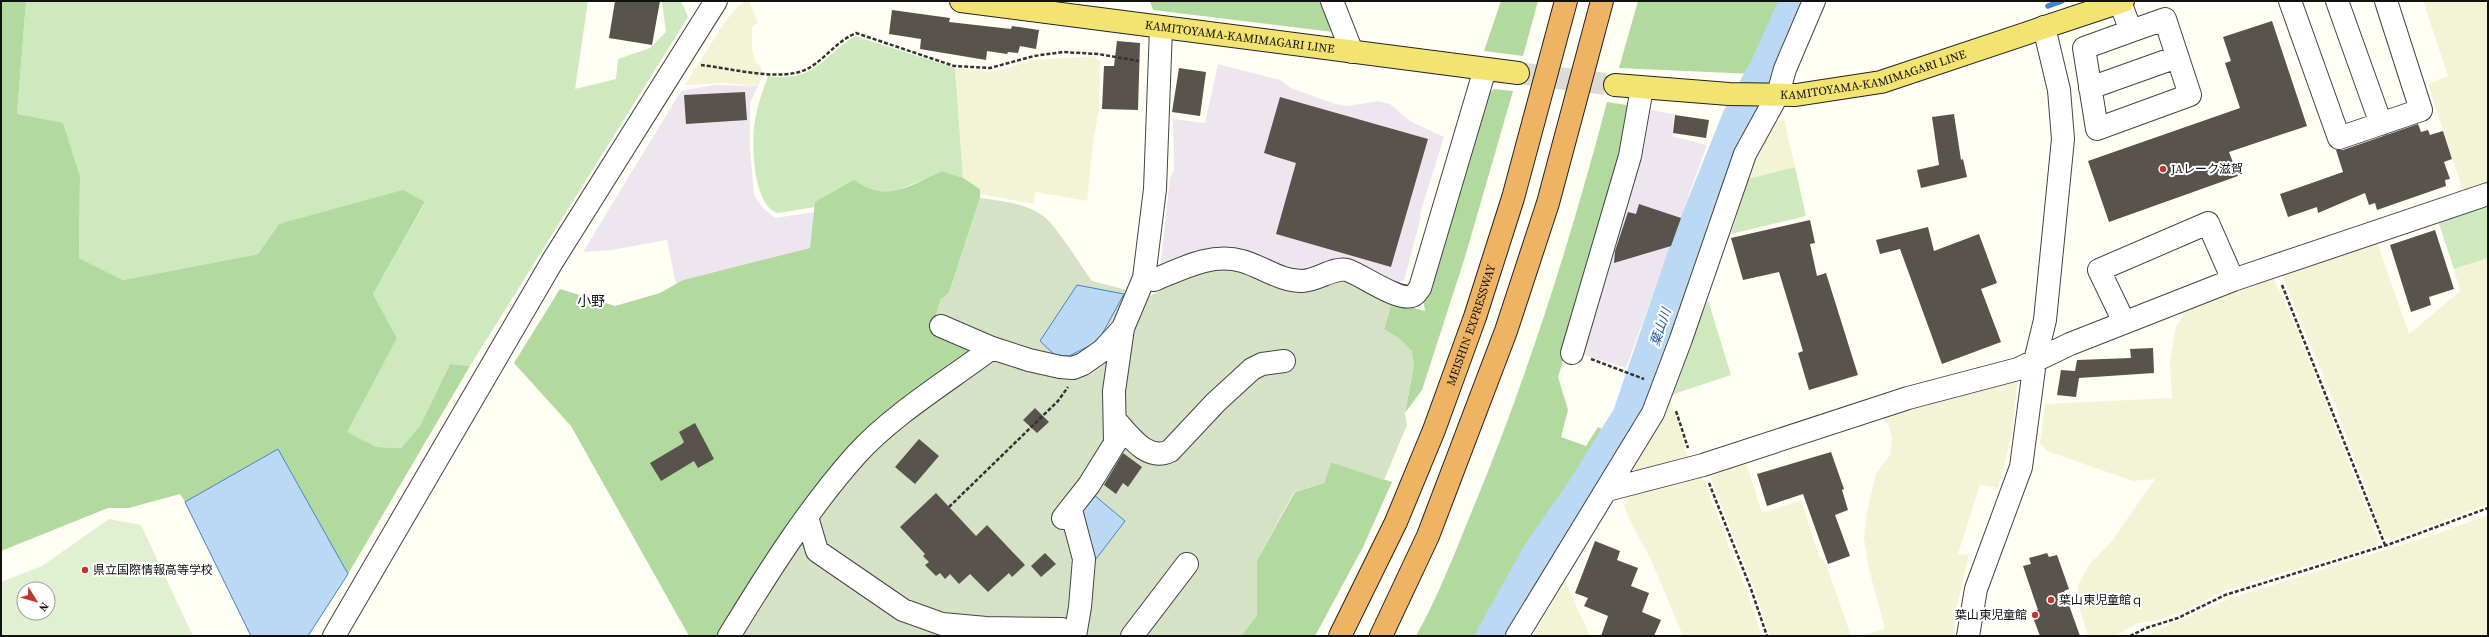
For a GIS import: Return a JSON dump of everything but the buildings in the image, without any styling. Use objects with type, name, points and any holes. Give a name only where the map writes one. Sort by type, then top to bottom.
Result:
[{"type":"highway","name":"MEISHIN EXPRESSWAY","points":[[1340,636],[1355,610],[1396,522],[1434,430],[1475,317],[1513,198],[1566,1]]},
{"type":"highway","points":[[1381,636],[1428,536],[1506,331],[1548,203],[1602,1]]},
{"type":"main road","name":"KAMITOYAMA-KAMIMAGARI LINE","points":[[961,1],[1518,73]]},
{"type":"main road","name":"KAMITOYAMA-KAMIMAGARI LINE","points":[[1615,85],[1729,94],[1796,95],[1881,82],[2122,1]]},
{"type":"street","points":[[334,636],[552,262],[716,1]]},
{"type":"street","points":[[1332,1],[1352,52]]},
{"type":"street","points":[[1517,636],[1653,413],[1682,339],[1745,154],[1785,69],[1814,1]]},
{"type":"street","points":[[2122,1],[2131,31]]},
{"type":"street","points":[[2290,1],[2339,138],[2421,110],[2386,1]]},
{"type":"street","points":[[2337,1],[2381,124]]},
{"type":"street","points":[[2165,19],[2190,95],[2097,129],[2084,48],[2131,31],[2165,19]]},
{"type":"street","points":[[1968,636],[1976,589],[2021,467],[2035,361],[2045,320],[2063,139],[2059,90],[2044,27]]},
{"type":"street","points":[[807,517],[817,551],[903,610],[942,624],[986,628],[1062,628],[1074,636],[1080,607],[1084,559],[1067,514],[1115,443],[1116,421],[1114,391],[1123,328],[1144,278],[1155,188],[1161,28]]},
{"type":"street","points":[[2090,88],[2177,57]]},
{"type":"street","points":[[1144,278],[1154,280],[1216,258],[1241,260],[1288,280],[1304,281],[1345,270],[1359,274],[1392,293],[1407,297],[1414,295],[1420,288],[1485,69]]},
{"type":"street","points":[[1572,353],[1630,156],[1642,88]]},
{"type":"street","points":[[1607,490],[1699,466],[1908,398],[2018,369],[2124,322],[2233,280],[2488,194]]},
{"type":"street","points":[[2124,322],[2099,270],[2208,223],[2233,280]]},
{"type":"street","points":[[941,326],[992,348],[1029,360],[1060,367],[1073,368],[1083,364],[1103,350],[1123,328]]},
{"type":"street","points":[[729,636],[807,517],[856,454],[882,431],[992,348]]},
{"type":"street","points":[[1116,421],[1143,448],[1156,454],[1163,454],[1170,451],[1211,406],[1252,369],[1262,364],[1284,361]]},
{"type":"street","points":[[1132,636],[1187,564]]},
{"type":"path","points":[[695,64],[782,75],[799,73],[811,67],[846,37],[856,33],[954,66],[990,68],[1026,58],[1063,52],[1160,62]]},
{"type":"path","points":[[2274,265],[2385,545]]},
{"type":"path","points":[[1572,353],[1625,371]]},
{"type":"path","points":[[949,506],[1058,400],[1070,385]]},
{"type":"path","points":[[1663,388],[1668,390],[1674,404],[1751,589],[1767,636]]},
{"type":"path","points":[[2130,636],[2146,628],[2178,618],[2225,595],[2385,545],[2488,508]]},
{"type":"shaded area","points":[[1218,64],[1280,80],[1291,88],[1335,104],[1348,106],[1378,101],[1390,104],[1410,121],[1444,137],[1420,214],[1421,217],[1404,280],[1392,285],[1313,271],[1160,270],[1170,178],[1174,170],[1173,119],[1205,123]]},
{"type":"shaded area","points":[[714,85],[758,86],[750,103],[750,148],[754,195],[763,208],[775,218],[815,212],[810,248],[683,280],[676,284],[667,240],[612,250],[583,252],[681,91]]},
{"type":"shaded area","points":[[1644,109],[1674,114],[1672,136],[1707,145],[1626,368],[1584,355],[1582,349]]},
{"type":"green space","points":[[1,1],[26,1],[17,114],[63,123],[80,177],[79,258],[123,280],[258,254],[279,224],[403,190],[425,202],[373,294],[397,338],[347,432],[376,447],[401,448],[420,426],[450,364],[470,366],[348,574],[278,449],[185,502],[180,494],[129,508],[108,508],[1,551]]},
{"type":"green space","points":[[26,1],[588,1],[575,89],[616,79],[618,59],[650,48],[666,32],[662,1],[681,1],[688,17],[470,366],[450,364],[420,426],[401,448],[376,447],[346,432],[397,338],[373,294],[425,203],[279,224],[258,254],[123,280],[79,258],[80,177],[17,114]]},
{"type":"green space","points":[[746,1],[749,1],[758,22],[752,27],[752,48],[755,61],[761,67],[763,75],[758,86],[724,83],[685,85],[723,25],[735,9]]},
{"type":"green space","points":[[1150,1],[1322,1],[1333,32],[1153,10]]},
{"type":"green space","points":[[1501,1],[1538,1],[1523,56],[1484,51]]},
{"type":"green space","points":[[1638,1],[1786,1],[1753,74],[1619,68]]},
{"type":"green space","points":[[2423,1],[2488,1],[2488,184],[2463,191],[2428,84],[2448,76]]},
{"type":"green space","points":[[855,36],[955,68],[963,178],[942,171],[890,194],[869,190],[815,202],[815,207],[778,213],[770,208],[763,200],[754,162],[753,136],[755,120],[768,76],[784,77],[807,72]]},
{"type":"green space","points":[[1094,56],[1100,62],[1099,110],[1094,136],[1087,201],[1035,192],[1034,204],[980,194],[980,189],[963,178],[955,68],[994,72],[1032,60]]},
{"type":"green space","points":[[1494,89],[1513,91],[1465,257],[1422,390],[1405,413],[1414,364],[1384,329],[1392,302],[1425,311],[1422,293],[1482,99]]},
{"type":"green space","points":[[1607,102],[1633,106],[1594,258],[1558,377],[1568,410],[1561,437],[1586,446],[1598,427],[1611,434],[1569,499],[1537,542],[1501,611],[1485,636],[1416,636],[1447,572],[1494,457],[1530,357],[1579,204]]},
{"type":"green space","points":[[1784,119],[1795,167],[1748,179],[1756,155],[1773,123]]},
{"type":"green space","points":[[1795,167],[1806,216],[1731,234],[1748,179]]},
{"type":"green space","points":[[942,171],[963,178],[980,189],[980,198],[949,293],[940,300],[981,351],[721,636],[689,636],[571,426],[514,363],[560,289],[615,306],[660,293],[683,280],[810,248],[815,202],[854,180],[866,187],[878,191],[888,192],[908,187]]},
{"type":"green space","points":[[980,198],[1017,204],[1042,215],[1055,228],[1092,281],[1150,296],[1200,271],[1235,266],[1346,279],[1392,302],[1384,329],[1399,338],[1412,351],[1414,364],[1405,413],[1407,425],[1384,480],[1331,462],[1324,483],[1294,492],[1257,560],[1257,615],[1241,636],[721,636],[794,524],[981,351],[931,332],[940,300],[949,293]]},
{"type":"green space","points":[[2488,205],[2488,258],[2454,269],[2438,221]]},
{"type":"green space","points":[[2377,242],[2409,334],[2460,291],[2454,269],[2488,258],[2488,504],[2393,539],[2384,536],[2380,528],[2335,405],[2281,273]]},
{"type":"green space","points":[[2272,275],[2300,338],[2378,538],[2377,545],[2226,590],[2181,612],[2154,621],[2138,623],[2115,636],[2088,636],[2077,600],[2078,585],[2088,566],[2111,542],[2155,479],[2133,481],[2047,451],[2040,443],[2045,404],[2172,398],[2170,361],[2176,327],[2187,308]]},
{"type":"green space","points":[[1708,300],[1731,375],[1674,394],[1671,390]]},
{"type":"green space","points":[[2018,376],[2012,434],[1998,488],[1980,485],[1958,554],[1969,555],[1955,614],[1954,636],[1860,636],[1885,629],[1869,569],[1864,538],[1867,512],[1876,473],[1890,455],[1892,439],[1889,426],[1881,416]]},
{"type":"green space","points":[[1670,399],[1689,460],[1631,474]]},
{"type":"green space","points":[[1331,462],[1392,482],[1363,547],[1315,636],[1241,636],[1257,615],[1257,560],[1295,492],[1324,483]]},
{"type":"green space","points":[[1746,462],[1762,513],[1801,500],[1819,556],[1826,564],[1851,636],[1770,636],[1754,588],[1710,477]]},
{"type":"green space","points":[[1702,476],[1748,594],[1762,636],[1683,636],[1651,560],[1627,515],[1624,505],[1627,500],[1625,494]]},
{"type":"green space","points":[[2488,515],[2488,636],[2143,636],[2234,597],[2436,534]]},
{"type":"green space","name":"県立国際情報高等学校","points":[[109,519],[141,525],[193,636],[1,636],[1,582],[42,566]]},
{"type":"green space","points":[[1565,581],[1590,636],[1533,636]]},
{"type":"water","points":[[1077,285],[1124,294],[1101,336],[1091,345],[1069,356],[1055,355],[1040,341]]},
{"type":"water","points":[[278,449],[348,574],[308,636],[251,636],[185,502]]},
{"type":"water","points":[[1094,495],[1125,521],[1096,559],[1080,517],[1081,512]]},
{"type":"waterway","name":"葉山川","points":[[1493,636],[1539,554],[1585,488],[1629,417],[1689,242],[1739,118],[1767,67],[1797,1]]},
{"type":"waterway","points":[[2048,6],[2062,1]]},
{"type":"tunnel","points":[[1518,73],[1615,85]]},
{"type":"place","name":"JAレーク滋賀","points":[[2163,169]]},
{"type":"place","name":"県立国際情報高等学校","points":[[85,570]]},
{"type":"place","name":"葉山東児童館ｑ","points":[[2051,600]]},
{"type":"place","name":"葉山東児童館","points":[[2035,615]]},
{"type":"district","name":"小野","points":[[591,301]]}]
